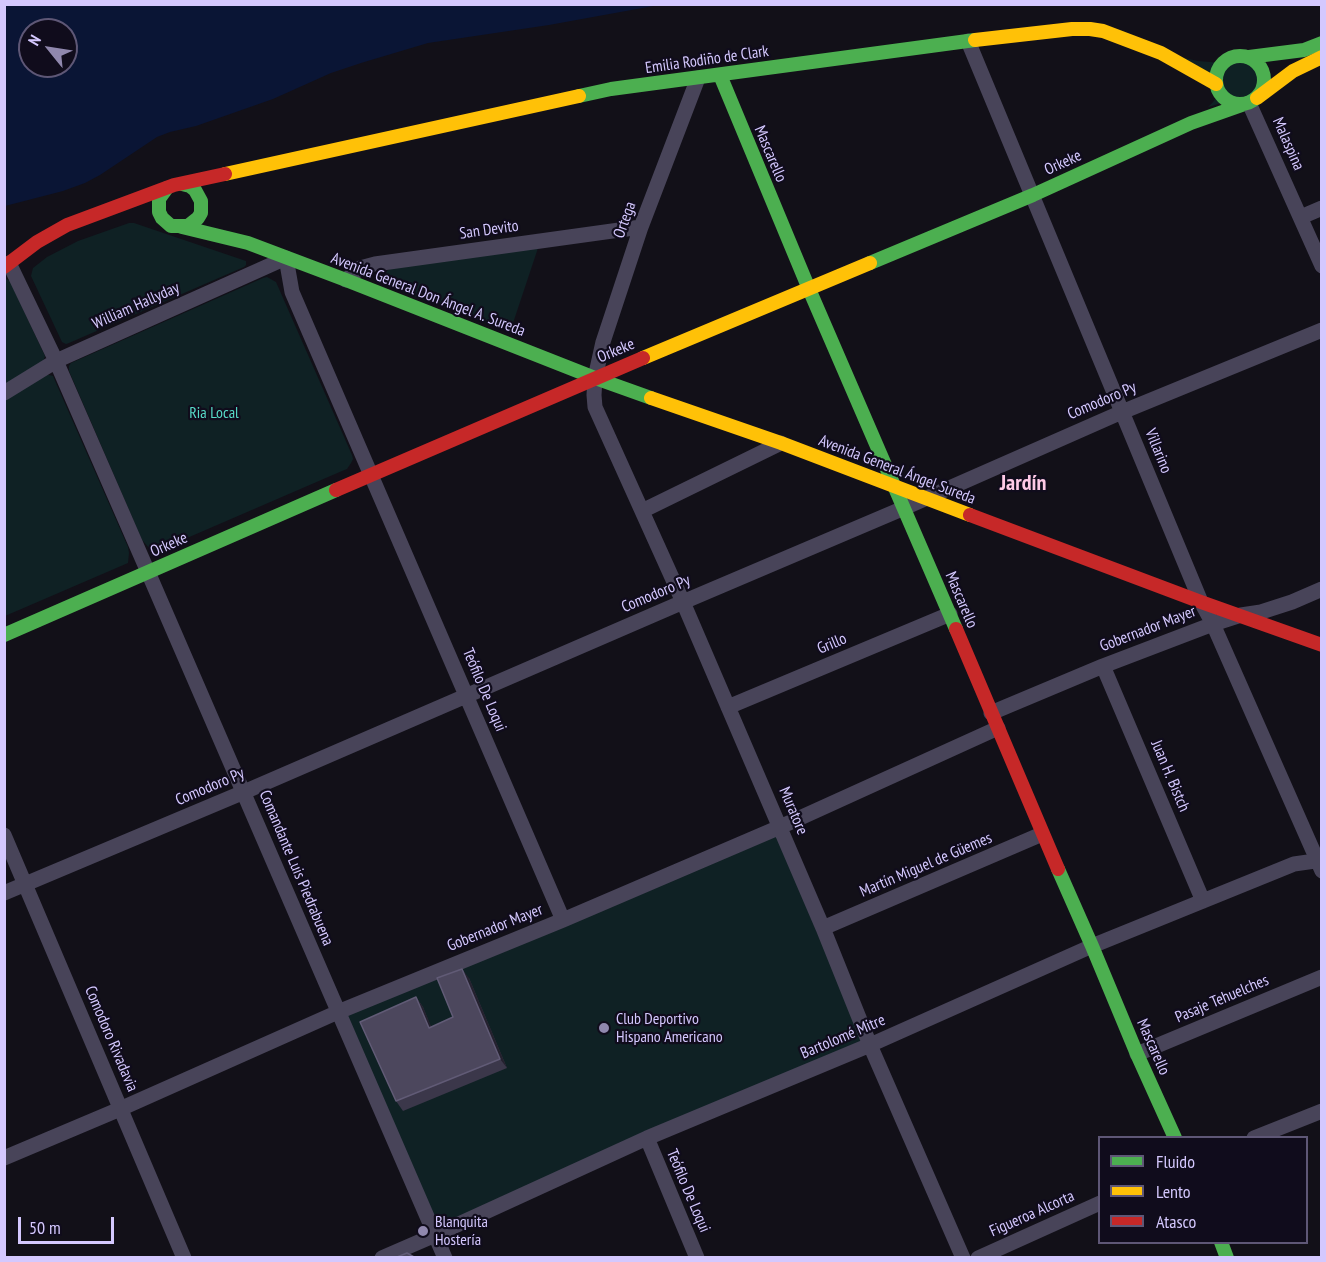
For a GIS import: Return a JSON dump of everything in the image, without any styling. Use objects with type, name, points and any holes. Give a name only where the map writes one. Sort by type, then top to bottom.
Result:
[{"type":"main road","name":"Emilia Rodiño de Clark","points":[[182,184],[259,165],[611,89],[968,41],[1090,29],[1103,31],[1161,53]]},
{"type":"main road","points":[[1191,123],[1214,100],[1218,69],[1228,59],[1234,56],[1249,57],[1304,50],[1322,43]]},
{"type":"main road","points":[[1161,53],[1198,61],[1222,63]]},
{"type":"main road","points":[[1161,53],[1217,87],[1222,97],[1228,102],[1250,102],[1262,91],[1264,75],[1261,67],[1249,57]]},
{"type":"main road","name":"Orkeke","points":[[4,635],[595,378],[1033,195],[1191,123],[1250,102],[1293,71],[1322,57]]},
{"type":"main road","name":"Mascarello","points":[[720,75],[1042,834],[1175,1136]]},
{"type":"main road","name":"Emilia Rodiño de Clark","points":[[202,204],[215,187],[259,165]]},
{"type":"main road","points":[[7,265],[37,242],[67,225],[92,215],[174,185],[190,186],[195,190],[202,204],[201,213],[193,223],[182,227],[171,226],[143,214],[119,211],[92,215]]},
{"type":"main road","points":[[167,188],[159,199],[158,206],[162,218],[167,223]]},
{"type":"main road","name":"Avenida General Don Ángel A. Sureda","points":[[202,204],[216,221],[248,243]]},
{"type":"main road","name":"Avenida General Don Ángel A. Sureda","points":[[182,227],[248,243],[595,378]]},
{"type":"main road","name":"Avenida General Ángel Sureda","points":[[595,378],[781,443],[1201,602],[1322,645]]},
{"type":"street","name":"Villarino","points":[[968,41],[1201,602],[1214,624],[1320,864]]},
{"type":"street","name":"Ortega","points":[[595,378],[603,342],[641,227],[698,78]]},
{"type":"street","name":"Malaspina","points":[[1250,102],[1322,266]]},
{"type":"street","points":[[1301,217],[1322,208]]},
{"type":"street","name":"San Devito","points":[[346,280],[360,268],[375,264],[641,227]]},
{"type":"street","name":"William Hallyday","points":[[4,393],[56,361],[286,258]]},
{"type":"street","name":"Teófilo De Loqui","points":[[286,258],[292,292],[563,920]]},
{"type":"street","name":"Comandante Luis Piedrabuena","points":[[7,265],[56,361],[445,1257]]},
{"type":"street","name":"Comodoro Py","points":[[4,893],[926,499],[1122,412],[1322,330]]},
{"type":"street","name":"Muratore","points":[[595,378],[595,407],[683,602],[823,928],[870,1045],[963,1257]]},
{"type":"street","points":[[642,511],[781,443]]},
{"type":"street","name":"Gobernador Mayer","points":[[991,713],[1103,666],[1214,624],[1292,602],[1322,589]]},
{"type":"street","name":"Grillo","points":[[728,707],[950,614]]},
{"type":"street","name":"Juan H. Bistch","points":[[1103,666],[1203,901]]},
{"type":"street","name":"Gobernador Mayer","points":[[4,1158],[338,1012],[563,920],[780,827],[998,728]]},
{"type":"street","name":"Martín Miguel de Güemes","points":[[823,928],[1042,834]]},
{"type":"street","name":"Comodoro Rivadavia","points":[[4,835],[184,1257]]},
{"type":"street","name":"Bartolomé Mitre","points":[[382,1257],[647,1138],[870,1045],[1092,946],[1294,864],[1320,864]]},
{"type":"street","name":"Pasaje Tehuelches","points":[[1137,1054],[1322,977]]},
{"type":"street","points":[[1257,1136],[1322,1111]]},
{"type":"street","name":"Teófilo De Loqui","points":[[647,1138],[697,1257]]},
{"type":"street","name":"Figueroa Alcorta","points":[[978,1257],[1098,1204]]},
{"type":"green space","points":[[1161,53],[1198,61],[1222,63],[1234,56],[1242,55],[1256,61],[1261,67],[1264,75],[1262,91],[1208,107],[1214,101],[1218,91]]},
{"type":"green space","points":[[129,223],[246,261],[246,265],[69,343],[62,342],[31,276],[33,268],[47,257],[78,241]]},
{"type":"green space","points":[[538,248],[510,332],[389,287],[384,282],[383,276],[393,266]]},
{"type":"green space","name":"Ria Local","points":[[267,277],[276,282],[353,459],[347,469],[157,551],[150,549],[142,540],[69,371],[69,366],[71,363]]},
{"type":"green space","points":[[4,280],[10,281],[45,356],[43,362],[4,387]]},
{"type":"green space","points":[[45,374],[53,376],[128,547],[128,563],[5,616],[5,398]]},
{"type":"green space","name":"Club Deportivo Hispano Americano","points":[[780,827],[870,1045],[435,1235],[338,1012]]},
{"type":"water","points":[[5,4],[659,4],[549,25],[428,43],[361,63],[331,73],[273,99],[157,137],[100,175],[63,191],[5,206]]},
{"type":"building","points":[[462,969],[500,1059],[396,1101],[360,1022],[416,997],[429,1028],[453,1017],[437,978]]},
{"type":"building","points":[[407,1253],[414,1257],[397,1257]]},
{"type":"traffic: fast","points":[[579,96],[611,89],[975,40]]},
{"type":"traffic: fast","points":[[1249,57],[1304,50],[1322,43]]},
{"type":"traffic: fast","points":[[1235,56],[1245,56],[1260,66],[1264,80],[1263,89],[1254,100],[1245,104],[1235,104],[1220,94],[1216,85],[1216,75],[1226,60],[1235,56]]},
{"type":"traffic: fast","points":[[720,75],[809,289],[956,629]]},
{"type":"traffic: fast","points":[[870,263],[1033,195],[1191,123],[1242,105]]},
{"type":"traffic: fast","points":[[167,188],[159,199],[159,212],[162,218],[171,226],[188,226],[201,213],[201,201],[195,190],[182,184]]},
{"type":"traffic: fast","points":[[182,227],[248,243],[651,398]]},
{"type":"traffic: fast","points":[[4,635],[336,490]]},
{"type":"traffic: fast","points":[[1058,869],[1174,1136]]},
{"type":"traffic: fast","points":[[1222,1244],[1227,1258]]},
{"type":"traffic: slow","points":[[975,40],[1072,29],[1103,31],[1161,53],[1216,84]]},
{"type":"traffic: slow","points":[[1257,98],[1293,71],[1322,57]]},
{"type":"traffic: slow","points":[[225,174],[579,96]]},
{"type":"traffic: slow","points":[[643,358],[870,263]]},
{"type":"traffic: slow","points":[[651,398],[781,443],[970,515]]},
{"type":"traffic: jam","points":[[4,267],[37,242],[67,225],[174,185],[225,174]]},
{"type":"traffic: jam","points":[[336,490],[643,358]]},
{"type":"traffic: jam","points":[[970,515],[1322,645]]},
{"type":"traffic: jam","points":[[956,629],[1058,869]]},
{"type":"place","name":"Club Deportivo Hispano Americano","points":[[604,1028]]},
{"type":"place","name":"Blanquita Hostería","points":[[423,1231]]},
{"type":"district","name":"Jardín","points":[[1023,484]]}]
